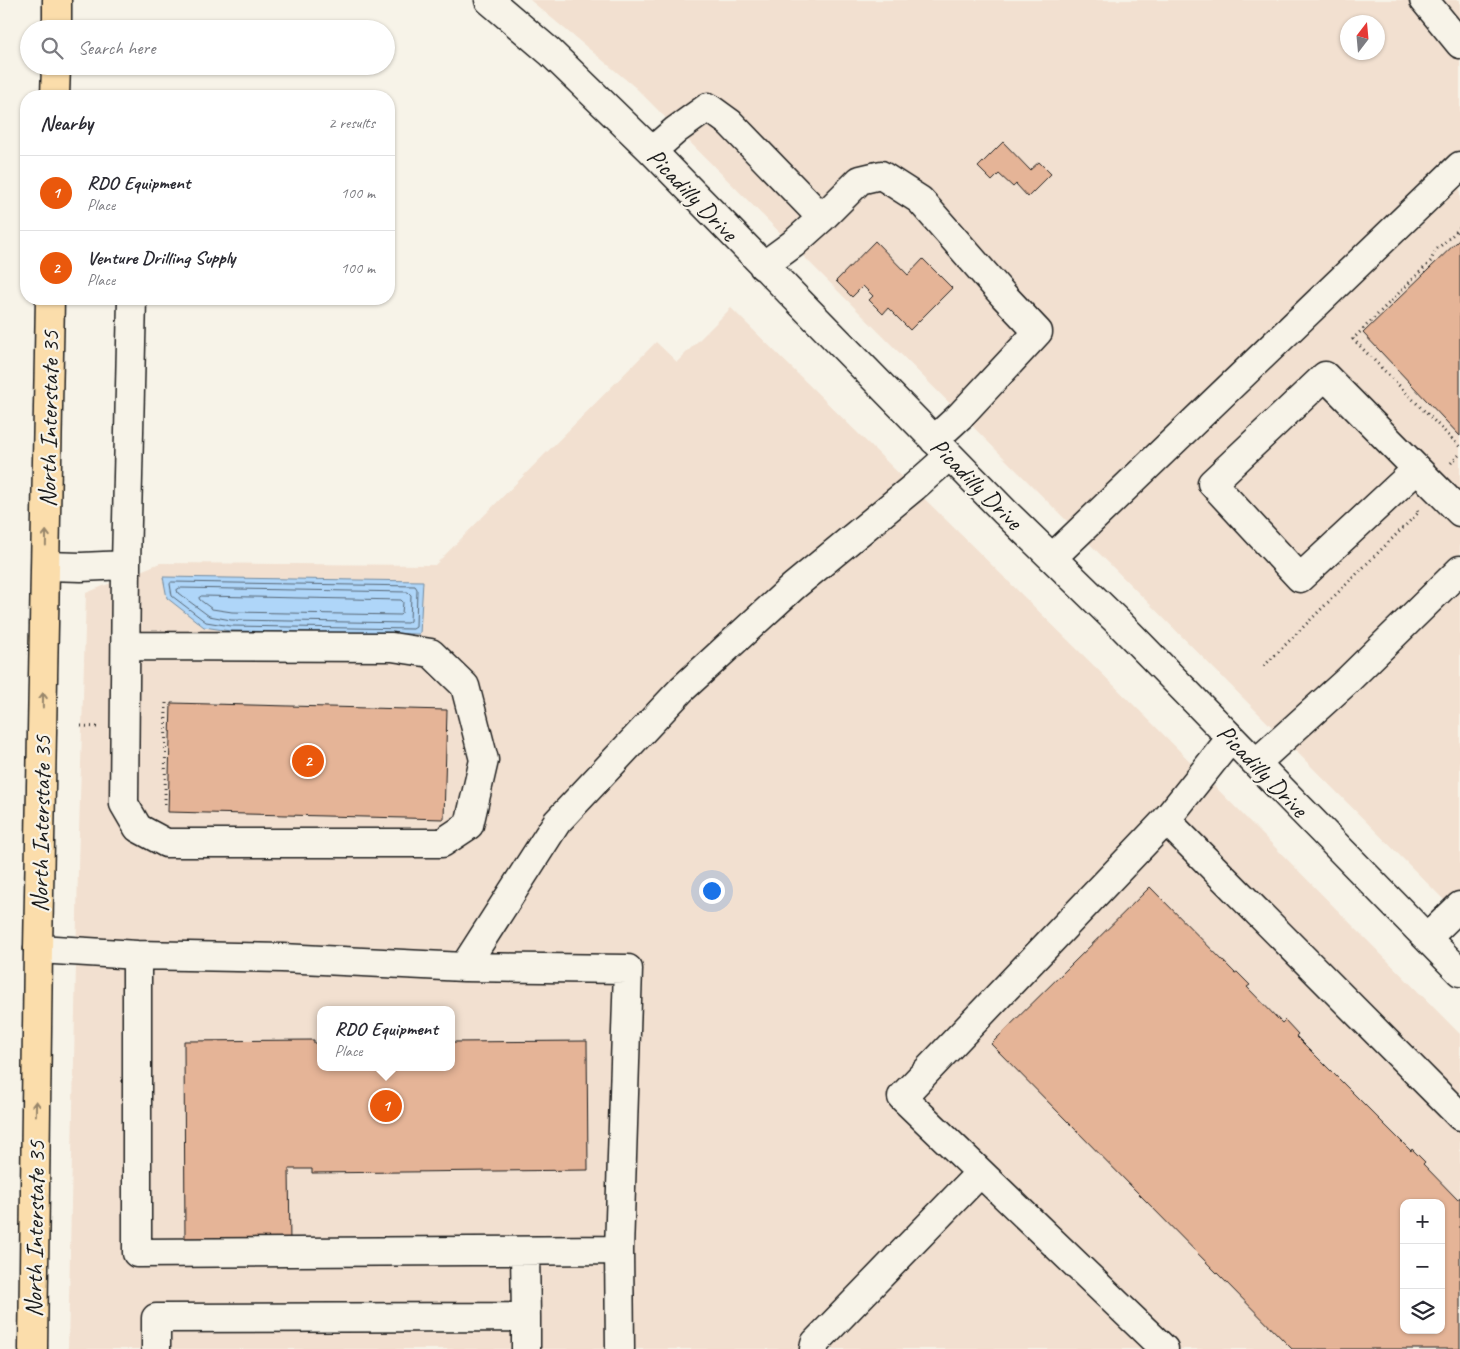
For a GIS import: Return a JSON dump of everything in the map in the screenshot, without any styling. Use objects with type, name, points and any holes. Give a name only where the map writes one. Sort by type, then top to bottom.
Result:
[{"type":"main road","points":[[57,20],[58,0]]},
{"type":"main road","points":[[55,90],[56,75]]},
{"type":"main road","name":"North Interstate 35","points":[[33,1349],[50,305]]},
{"type":"street","name":"Picadilly Drive","points":[[489,0],[550,52],[652,151],[941,448],[1119,623],[1460,972]]},
{"type":"street","points":[[1424,0],[1460,44]]},
{"type":"street","points":[[652,151],[676,130],[708,108],[730,123],[822,218]]},
{"type":"street","points":[[1052,558],[1460,166]]},
{"type":"street","points":[[464,967],[558,822],[682,689],[792,587],[914,487],[960,416],[1038,332],[920,200],[881,175],[860,180],[793,244],[763,266]]},
{"type":"street","points":[[126,646],[392,646],[431,654],[464,686],[484,760],[469,825],[442,843],[166,843],[138,828],[124,804],[126,565],[132,305]]},
{"type":"street","points":[[1417,469],[1300,578],[1212,483],[1325,376],[1460,512]]},
{"type":"street","points":[[46,566],[126,565]]},
{"type":"street","points":[[1256,763],[1347,681],[1460,570]]},
{"type":"street","points":[[1164,1349],[902,1097],[1166,820],[1231,738]]},
{"type":"street","points":[[1166,820],[1460,1116]]},
{"type":"street","points":[[1427,938],[1460,906]]},
{"type":"street","points":[[38,949],[137,955],[282,958],[464,967],[628,969],[619,1250],[620,1349]]},
{"type":"street","points":[[137,955],[137,1253],[619,1250]]},
{"type":"street","points":[[814,1349],[814,1343],[980,1172]]},
{"type":"street","points":[[525,1251],[526,1349]]},
{"type":"street","points":[[156,1349],[156,1318],[526,1317]]},
{"type":"path","points":[[1460,228],[1436,251],[1431,262],[1353,339],[1460,447]]},
{"type":"path","points":[[1447,467],[1460,454]]},
{"type":"path","points":[[1264,666],[1419,512],[1412,504]]},
{"type":"path","points":[[164,804],[166,702]]},
{"type":"path","points":[[81,726],[106,727]]},
{"type":"shaded area","points":[[530,0],[1460,0],[1460,916],[636,88]]},
{"type":"shaded area","points":[[731,308],[1152,723],[1460,1034],[1460,1349],[68,1349],[86,593],[160,563],[435,565],[656,342],[677,362]]},
{"type":"water","points":[[163,577],[423,581],[420,634],[230,631],[204,627],[167,598]]},
{"type":"building","points":[[1003,142],[1030,170],[1039,162],[1051,174],[1028,197],[1016,184],[1013,187],[999,174],[992,181],[978,167]]},
{"type":"building","points":[[1460,239],[1460,436],[1363,333]]},
{"type":"building","points":[[875,241],[908,275],[923,259],[952,288],[910,330],[888,308],[883,314],[869,300],[873,296],[863,286],[852,297],[836,281]]},
{"type":"building","points":[[171,703],[447,710],[444,819],[168,812]]},
{"type":"building","points":[[1150,887],[1235,973],[1237,972],[1250,985],[1247,987],[1282,1023],[1285,1020],[1298,1034],[1296,1036],[1411,1151],[1412,1149],[1425,1162],[1423,1164],[1458,1200],[1460,1197],[1460,1349],[1292,1349],[991,1044]]},
{"type":"building","points":[[314,1040],[314,1043],[317,1043],[317,1071],[455,1071],[455,1042],[587,1041],[588,1170],[312,1173],[312,1169],[289,1169],[290,1244],[185,1245],[184,1041]]},
{"type":"place","name":"Venture Drilling Supply","points":[[308,761]]},
{"type":"place","name":"RDO Equipment","points":[[386,1106]]}]
